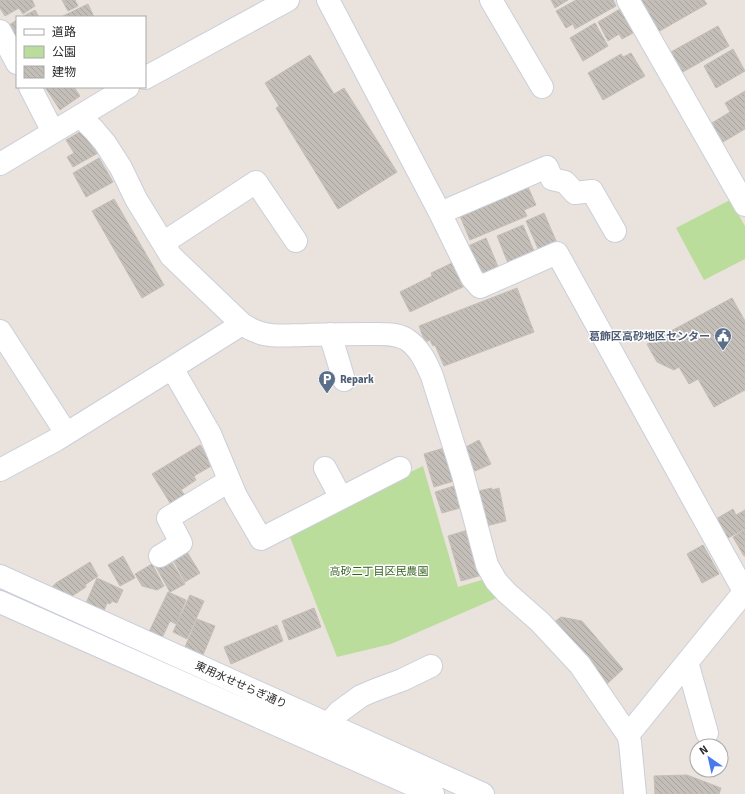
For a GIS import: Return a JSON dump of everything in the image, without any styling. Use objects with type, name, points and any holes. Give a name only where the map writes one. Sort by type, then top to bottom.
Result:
[{"type":"street","points":[[146,77],[288,0]]},
{"type":"street","points":[[328,0],[440,213],[472,278],[480,287],[557,253],[745,592],[628,735]]},
{"type":"street","points":[[491,0],[542,87]]},
{"type":"street","points":[[628,0],[745,205]]},
{"type":"street","points":[[0,31],[16,61]]},
{"type":"street","points":[[31,88],[53,132]]},
{"type":"street","points":[[0,164],[126,88]]},
{"type":"street","points":[[80,116],[105,143],[121,168],[136,199],[171,256],[242,324],[251,330],[274,336],[330,334],[397,335],[406,339],[421,354],[432,376],[463,475],[487,565],[496,581],[507,593],[540,622],[580,665],[628,735],[635,794]]},
{"type":"street","points":[[440,213],[547,167],[552,179],[565,182],[575,193],[592,191],[615,231]]},
{"type":"street","points":[[163,243],[256,182],[296,241]]},
{"type":"street","points":[[0,470],[66,433],[242,324]]},
{"type":"street","points":[[0,331],[66,433]]},
{"type":"street","points":[[330,334],[344,380]]},
{"type":"street","points":[[172,368],[210,434],[236,496],[261,539],[400,468]]},
{"type":"street","points":[[325,468],[341,498]]},
{"type":"street","points":[[160,556],[181,544],[168,518],[229,481]]},
{"type":"street","name":"東用水せせらぎ通り","points":[[0,576],[482,794]]},
{"type":"street","points":[[0,602],[433,794]]},
{"type":"street","points":[[687,662],[707,733]]},
{"type":"street","points":[[328,724],[339,712],[361,696],[402,680],[431,666]]},
{"type":"green space","points":[[730,200],[745,226],[745,259],[704,280],[676,228]]},
{"type":"green space","name":"高砂二丁目区民農園","points":[[423,466],[458,587],[485,579],[499,597],[391,644],[337,657],[288,532]]},
{"type":"building","points":[[0,0],[32,0],[35,6],[23,14],[19,8],[5,16],[0,8]]},
{"type":"building","points":[[62,0],[75,0],[78,6],[68,11]]},
{"type":"building","points":[[551,0],[568,0],[555,8]]},
{"type":"building","points":[[576,0],[613,0],[616,6],[575,29],[573,24],[566,28],[556,11]]},
{"type":"building","points":[[639,0],[704,0],[707,4],[658,32]]},
{"type":"building","points":[[88,4],[94,16],[63,16]]},
{"type":"building","points":[[620,9],[633,33],[622,39],[619,34],[608,41],[598,22]]},
{"type":"building","points":[[35,10],[38,16],[24,16]]},
{"type":"building","points":[[16,21],[16,36],[9,25]]},
{"type":"building","points":[[595,23],[608,46],[583,61],[570,38]]},
{"type":"building","points":[[718,26],[729,46],[681,73],[669,53]]},
{"type":"building","points":[[733,49],[745,71],[716,88],[704,66]]},
{"type":"building","points":[[631,53],[645,76],[603,100],[588,73],[621,54],[623,57]]},
{"type":"building","points":[[310,55],[334,94],[344,88],[397,172],[338,209],[276,108],[279,106],[265,83]]},
{"type":"building","points":[[46,88],[75,88],[80,96],[60,110]]},
{"type":"building","points":[[745,91],[745,129],[723,142],[712,123],[730,112],[725,103]]},
{"type":"building","points":[[85,129],[98,153],[73,167],[67,157],[74,153],[66,140]]},
{"type":"building","points":[[99,158],[113,182],[86,197],[73,173]]},
{"type":"building","points":[[528,187],[536,205],[524,210],[527,216],[470,240],[460,216]]},
{"type":"building","points":[[114,199],[164,285],[142,298],[92,211]]},
{"type":"building","points":[[544,213],[557,243],[539,251],[526,221]]},
{"type":"building","points":[[523,225],[534,251],[508,263],[497,236]]},
{"type":"building","points":[[486,238],[499,269],[486,274],[476,271],[466,247]]},
{"type":"building","points":[[452,263],[453,267],[455,265],[465,286],[410,312],[400,292],[432,276],[431,273]]},
{"type":"building","points":[[517,288],[534,332],[444,366],[435,345],[433,346],[430,340],[425,342],[419,326]]},
{"type":"building","points":[[732,298],[745,321],[745,390],[714,407],[698,379],[689,384],[679,367],[674,370],[657,362],[647,344]]},
{"type":"building","points":[[479,440],[491,464],[475,471],[464,448]]},
{"type":"building","points":[[200,445],[213,465],[194,476],[196,480],[181,490],[187,498],[172,506],[152,474]]},
{"type":"building","points":[[444,448],[454,481],[434,487],[424,454]]},
{"type":"building","points":[[454,486],[460,508],[442,513],[435,492]]},
{"type":"building","points":[[492,488],[492,490],[499,488],[506,521],[486,526],[478,491]]},
{"type":"building","points":[[733,509],[736,515],[745,510],[745,529],[726,539],[716,519]]},
{"type":"building","points":[[468,530],[482,575],[461,581],[448,536]]},
{"type":"building","points":[[745,530],[745,556],[744,556],[733,537]]},
{"type":"building","points":[[703,545],[719,574],[702,583],[687,554]]},
{"type":"building","points":[[187,552],[200,573],[185,582],[173,560]]},
{"type":"building","points":[[123,556],[135,578],[120,586],[108,565]]},
{"type":"building","points":[[170,559],[185,584],[170,592],[156,567]]},
{"type":"building","points":[[90,562],[98,576],[85,585],[86,587],[69,598],[52,587],[56,583]]},
{"type":"building","points":[[152,564],[164,586],[157,590],[142,586],[135,574]]},
{"type":"building","points":[[97,578],[123,590],[117,603],[112,601],[110,604],[107,603],[104,611],[86,603]]},
{"type":"building","points":[[168,592],[186,600],[176,624],[170,621],[161,640],[148,634]]},
{"type":"building","points":[[190,595],[204,601],[187,639],[173,632]]},
{"type":"building","points":[[314,608],[321,627],[289,640],[282,621]]},
{"type":"building","points":[[561,617],[582,621],[623,669],[606,685],[553,623]]},
{"type":"building","points":[[197,619],[215,626],[203,655],[185,647]]},
{"type":"building","points":[[277,625],[283,641],[231,664],[224,647]]},
{"type":"building","points":[[687,775],[689,776],[689,778],[695,778],[721,788],[719,794],[655,794],[654,776]]},
{"type":"place","name":"葛飾区高砂地区センター","points":[[723,351]]},
{"type":"place","name":"Repark","points":[[327,394]]}]
